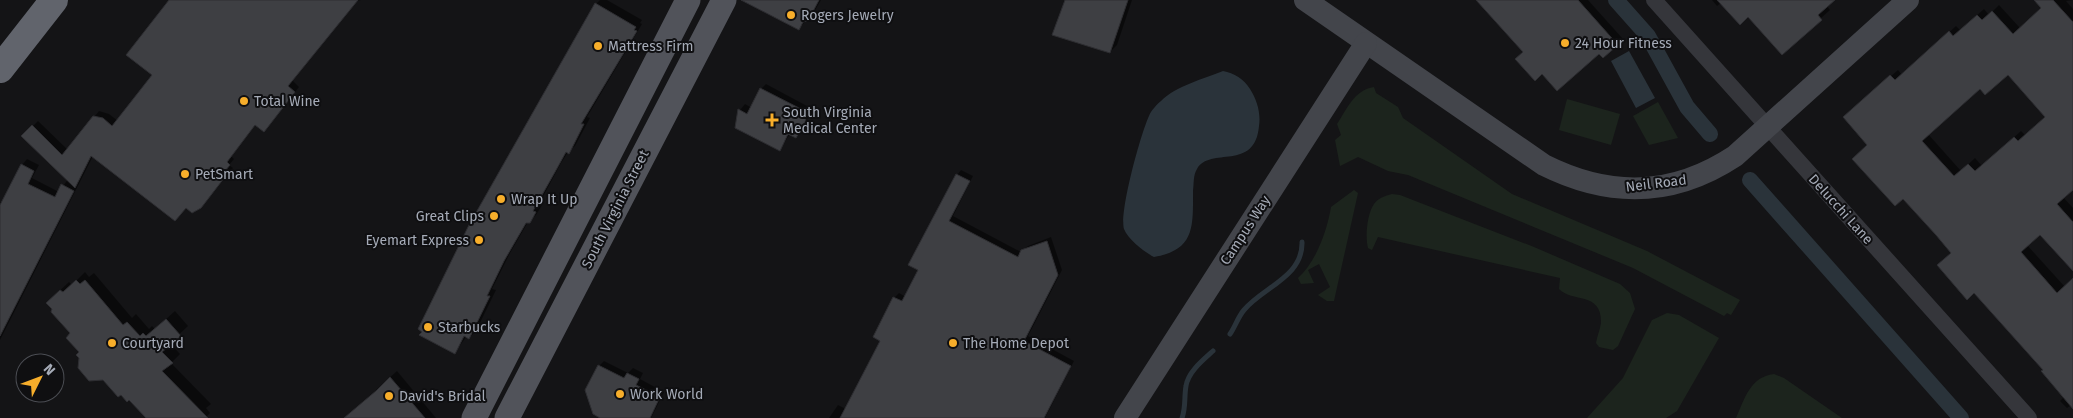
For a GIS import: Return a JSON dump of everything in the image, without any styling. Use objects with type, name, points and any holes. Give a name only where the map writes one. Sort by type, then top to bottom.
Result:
[{"type":"highway","points":[[0,69],[54,0]]},
{"type":"main road","points":[[479,409],[688,0]]},
{"type":"main road","name":"South Virginia Street","points":[[511,417],[724,0]]},
{"type":"street","name":"Neil Road","points":[[1305,0],[1521,151],[1567,176],[1588,184],[1610,188],[1634,188],[1686,181],[1704,174],[1735,156],[1908,0]]},
{"type":"street","name":"Delucchi Lane","points":[[1654,0],[2029,418]]},
{"type":"street","name":"Campus Way","points":[[1125,418],[1366,42]]},
{"type":"street","points":[[479,409],[511,417]]},
{"type":"shaded area","points":[[1629,51],[1655,98],[1636,108],[1611,61]]},
{"type":"shaded area","points":[[1223,71],[1242,79],[1248,85],[1255,98],[1259,116],[1256,140],[1249,149],[1241,154],[1203,162],[1195,174],[1193,216],[1189,235],[1177,249],[1154,257],[1141,249],[1129,237],[1124,229],[1123,220],[1132,172],[1145,125],[1157,104],[1174,91]]},
{"type":"shaded area","points":[[1374,87],[1376,93],[1398,107],[1403,118],[1512,194],[1647,251],[1740,300],[1731,315],[1727,313],[1724,316],[1633,268],[1408,175],[1388,171],[1358,157],[1340,166],[1335,140],[1341,135],[1337,124],[1356,96]]},
{"type":"shaded area","points":[[1567,99],[1620,114],[1611,145],[1559,130]]},
{"type":"shaded area","points":[[1658,102],[1678,138],[1649,145],[1633,116]]},
{"type":"shaded area","points":[[1354,190],[1358,193],[1334,301],[1327,301],[1318,295],[1330,287],[1319,264],[1308,270],[1314,283],[1301,284],[1298,278],[1310,264],[1320,245],[1331,207]]},
{"type":"shaded area","points":[[1392,194],[1400,195],[1534,247],[1620,284],[1630,293],[1635,309],[1618,346],[1613,350],[1599,347],[1596,343],[1601,323],[1597,306],[1592,302],[1571,296],[1559,289],[1560,278],[1378,237],[1372,250],[1368,248],[1367,226],[1372,208],[1378,200]]},
{"type":"shaded area","points":[[1667,313],[1679,315],[1719,338],[1677,411],[1666,418],[1587,418],[1623,378],[1652,320]]},
{"type":"shaded area","points":[[1774,374],[1784,378],[1842,418],[1736,418],[1749,390],[1754,384],[1759,379]]},
{"type":"building","points":[[169,0],[358,0],[288,86],[295,92],[264,132],[255,125],[227,162],[230,165],[225,171],[228,173],[201,208],[192,213],[186,208],[175,221],[91,156],[75,188],[21,136],[32,125],[62,155],[93,116],[103,118],[112,126],[152,75],[126,55]]},
{"type":"building","name":"Rogers Jewelry","points":[[741,0],[819,0],[808,21],[803,22],[799,30]]},
{"type":"building","points":[[1065,0],[1128,0],[1110,53],[1052,35]]},
{"type":"building","name":"24 Hour Fitness","points":[[1476,0],[1578,0],[1618,45],[1603,58],[1599,54],[1557,91],[1542,74],[1535,81],[1515,59],[1523,52]]},
{"type":"building","points":[[1717,0],[1835,0],[1818,15],[1822,20],[1782,55],[1748,17],[1740,25]]},
{"type":"building","points":[[2034,0],[2053,0],[2073,22],[2073,190],[2057,204],[2073,222],[2073,271],[2040,235],[2021,252],[2057,293],[2073,278],[2073,409],[2041,371],[2043,370],[1974,293],[1967,300],[1937,265],[1951,253],[1936,235],[1903,199],[1895,206],[1852,159],[1867,145],[1843,117],[1890,75],[1895,80],[1949,31],[1953,36],[1977,15],[1982,20],[1992,11],[2013,34],[2041,8]],"holes":[[[2008,75],[2045,117],[2018,141],[2014,137],[1975,171],[1968,164],[1954,176],[1922,141],[1980,89],[1985,95]]]},
{"type":"building","points":[[595,3],[636,27],[634,30],[637,31],[581,124],[584,124],[569,154],[566,152],[533,211],[536,212],[530,223],[526,223],[504,261],[487,296],[490,296],[469,339],[464,336],[455,354],[419,335],[422,332],[418,329],[469,225]]},
{"type":"building","name":"South Virginia Medical Center","points":[[760,88],[801,109],[806,120],[796,138],[788,134],[780,151],[735,128],[738,109],[747,114]]},
{"type":"building","points":[[21,164],[34,171],[28,184],[55,197],[61,184],[74,191],[0,336],[0,205]]},
{"type":"building","name":"The Home Depot","points":[[956,174],[970,181],[949,221],[1018,257],[1021,250],[1047,241],[1058,275],[1024,341],[1071,366],[1044,418],[840,418],[880,341],[873,337],[893,297],[902,301],[918,270],[908,265]]},
{"type":"building","name":"Courtyard","points":[[76,280],[80,284],[85,280],[123,325],[127,322],[140,336],[143,333],[146,336],[166,319],[181,336],[162,352],[173,363],[162,371],[208,418],[146,418],[129,400],[127,402],[121,395],[118,397],[103,380],[89,381],[78,368],[79,358],[76,355],[79,352],[66,338],[70,333],[51,312],[52,309],[46,303],[60,290],[63,292]]},
{"type":"building","name":"Work World","points":[[598,365],[624,378],[627,373],[639,379],[636,385],[660,397],[650,418],[600,418],[593,414],[585,390]]},
{"type":"building","name":"David's Bridal","points":[[390,377],[425,418],[344,418],[377,390]]},
{"type":"waterway","points":[[1616,0],[1648,36],[1687,107],[1710,134]]},
{"type":"waterway","points":[[1750,180],[1961,418]]},
{"type":"waterway","points":[[1230,334],[1244,310],[1289,273],[1301,254],[1302,242]]},
{"type":"waterway","points":[[1182,418],[1187,381],[1196,367],[1213,351]]},
{"type":"place","name":"Rogers Jewelry","points":[[791,15]]},
{"type":"place","name":"24 Hour Fitness","points":[[1565,43]]},
{"type":"place","name":"Mattress Firm","points":[[598,46]]},
{"type":"place","name":"Total Wine","points":[[244,101]]},
{"type":"place","name":"South Virginia Medical Center","points":[[772,120]]},
{"type":"place","name":"PetSmart","points":[[185,174]]},
{"type":"place","name":"Wrap It Up","points":[[501,199]]},
{"type":"place","name":"Great Clips","points":[[494,216]]},
{"type":"place","name":"Eyemart Express","points":[[479,240]]},
{"type":"place","name":"Starbucks","points":[[428,327]]},
{"type":"place","name":"Courtyard","points":[[112,343]]},
{"type":"place","name":"The Home Depot","points":[[953,343]]},
{"type":"place","name":"Work World","points":[[620,394]]},
{"type":"place","name":"David's Bridal","points":[[389,396]]}]
